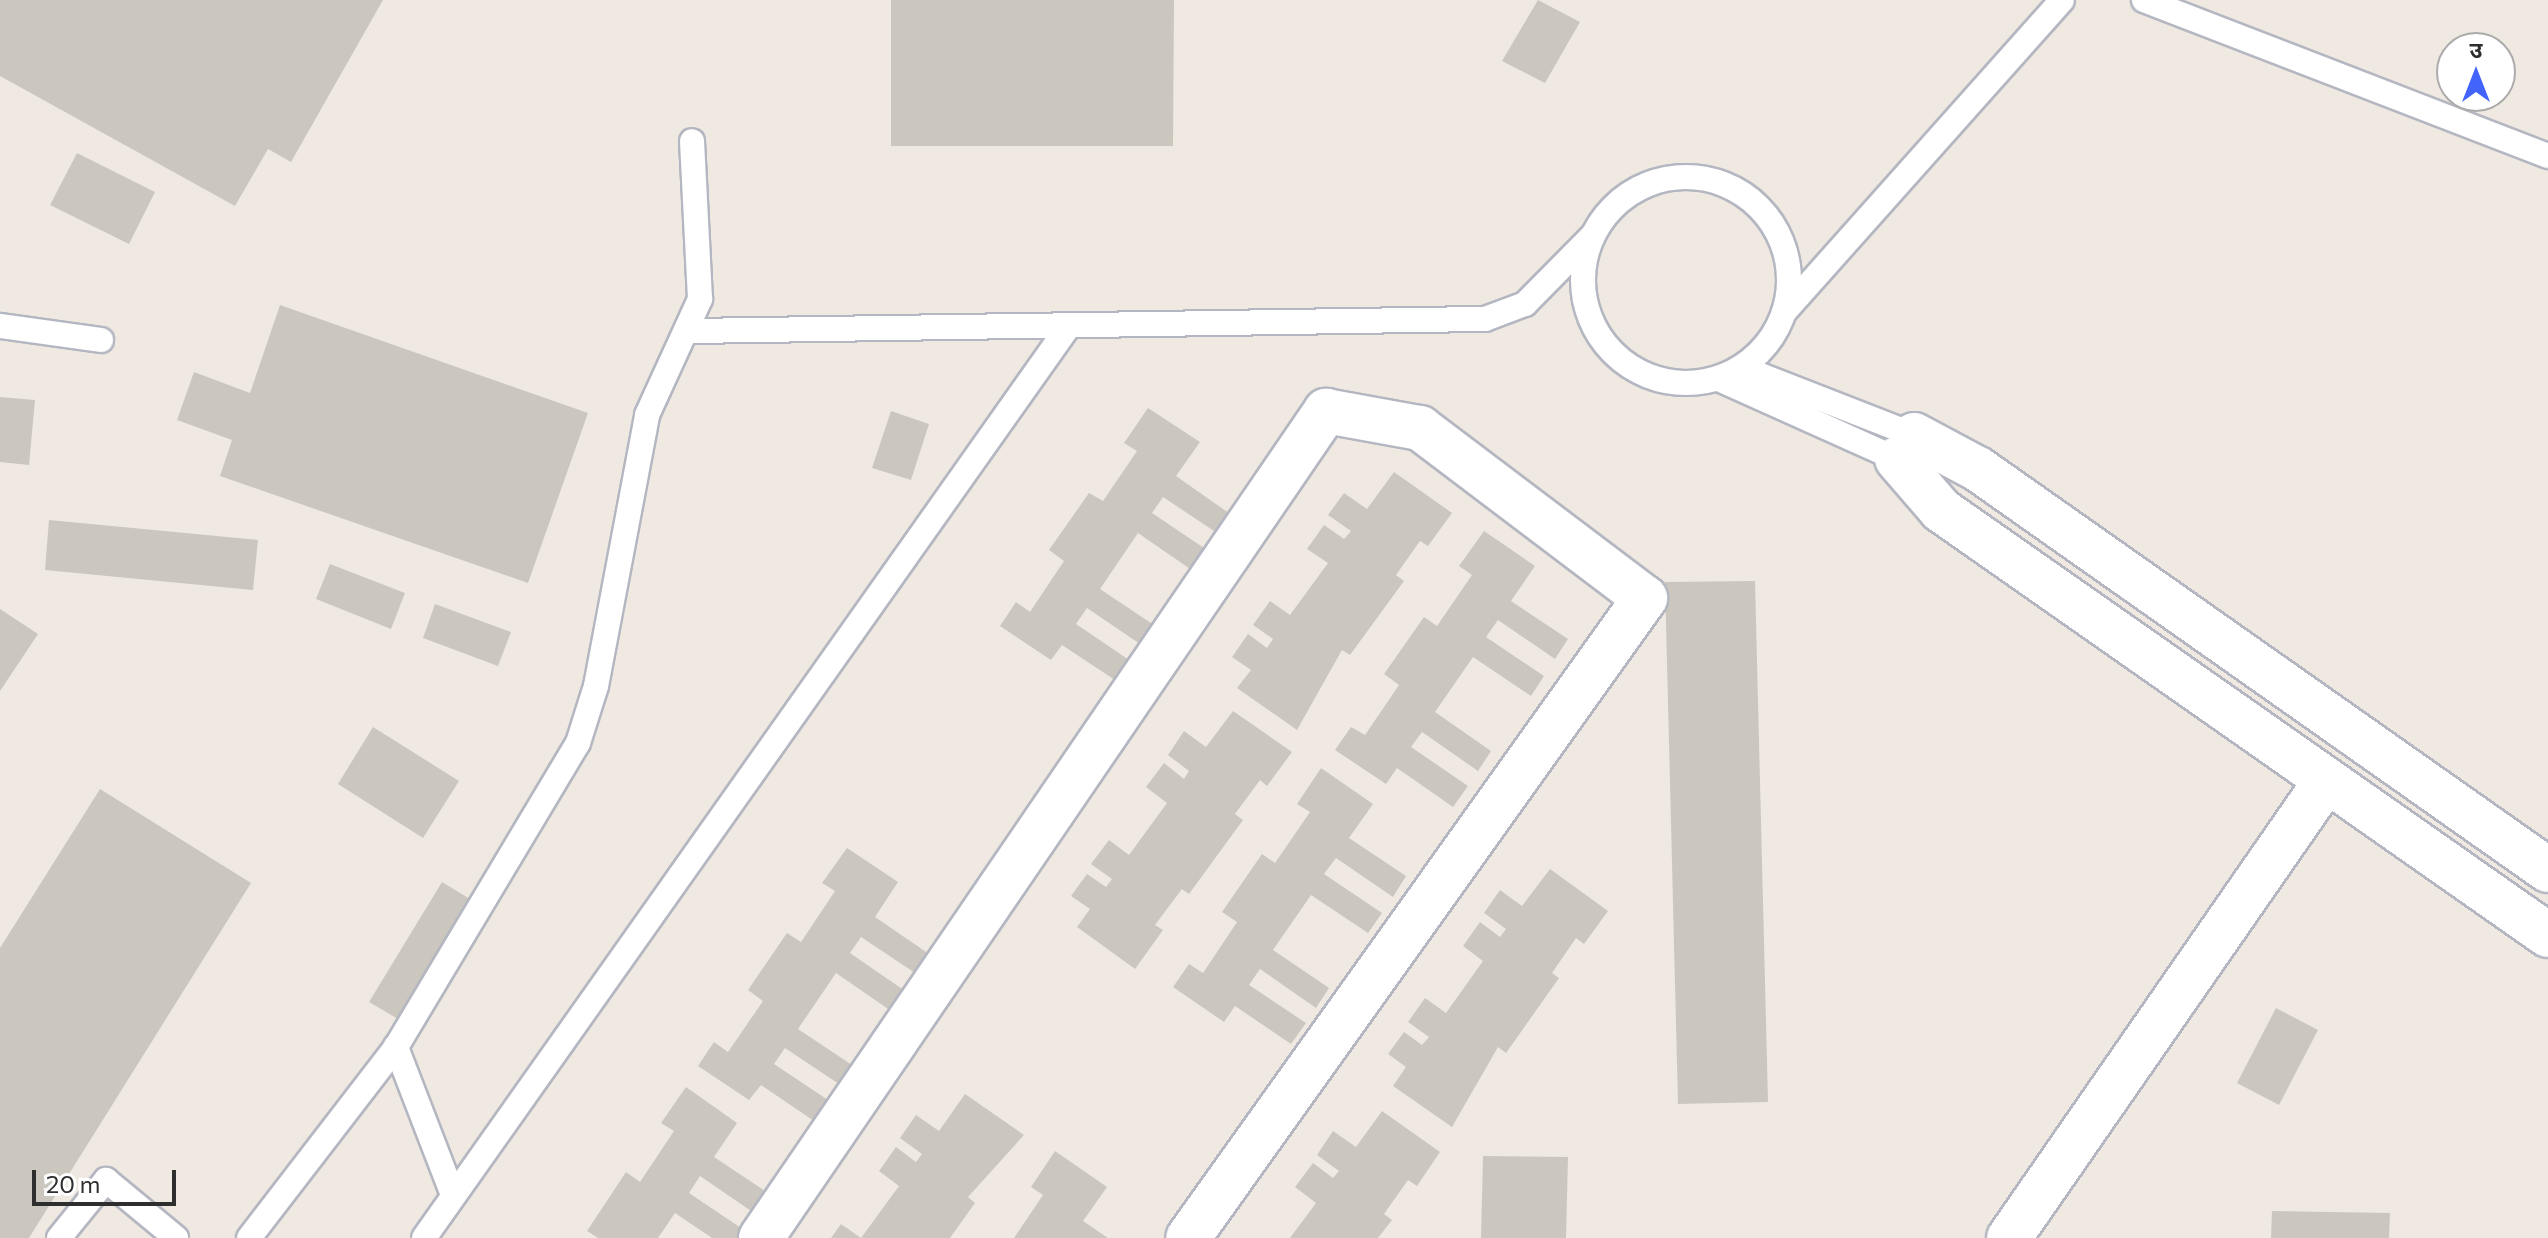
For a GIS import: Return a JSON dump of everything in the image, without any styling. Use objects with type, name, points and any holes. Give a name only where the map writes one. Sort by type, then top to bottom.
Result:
[{"type":"street","points":[[761,1238],[1326,411],[1420,428],[1645,598],[1188,1238]]},
{"type":"street","points":[[1906,447],[1941,510],[2548,935]]},
{"type":"street","points":[[1906,447],[1978,469],[2548,870]]},
{"type":"street","points":[[2009,1238],[2326,781]]},
{"type":"lane","points":[[1592,236],[1583,289],[1602,339],[1643,374],[1670,382],[1731,374],[1761,353],[1785,311],[2062,0]]},
{"type":"lane","points":[[2144,0],[2548,156]]},
{"type":"lane","points":[[249,1238],[396,1047],[578,743],[596,686],[647,415],[691,331],[700,299],[692,141]]},
{"type":"lane","points":[[691,331],[1066,330],[1485,319],[1525,304],[1629,194],[1655,182],[1711,179],[1748,198],[1777,229],[1787,255],[1785,311]]},
{"type":"lane","points":[[0,326],[101,340]]},
{"type":"lane","points":[[424,1238],[1066,330]]},
{"type":"lane","points":[[1731,374],[1906,447]]},
{"type":"lane","points":[[396,1047],[453,1195]]},
{"type":"lane","points":[[59,1238],[106,1180],[176,1238]]},
{"type":"building","points":[[0,0],[383,0],[291,162],[268,149],[235,206],[0,76]]},
{"type":"building","points":[[891,0],[1174,0],[1173,146],[891,146]]},
{"type":"building","points":[[1538,0],[1580,22],[1545,83],[1502,61]]},
{"type":"building","points":[[77,153],[155,192],[129,244],[50,205]]},
{"type":"building","points":[[280,305],[588,413],[528,583],[220,476],[232,440],[177,420],[194,372],[250,393]]},
{"type":"building","points":[[0,397],[35,400],[29,465],[0,462]]},
{"type":"building","points":[[1148,408],[1200,442],[1176,476],[1233,516],[1220,535],[1163,497],[1152,513],[1210,552],[1196,573],[1138,533],[1100,589],[1157,627],[1143,646],[1087,608],[1076,624],[1132,662],[1118,682],[1062,645],[1051,660],[1000,626],[1016,602],[1030,612],[1064,561],[1049,550],[1089,493],[1103,501],[1137,451],[1124,443]]},
{"type":"building","points":[[891,411],[929,424],[911,480],[872,468]]},
{"type":"building","points":[[1394,472],[1452,513],[1428,546],[1420,541],[1396,575],[1404,581],[1350,655],[1342,650],[1297,730],[1237,688],[1251,670],[1232,657],[1248,634],[1267,648],[1273,639],[1253,625],[1270,601],[1290,615],[1328,563],[1307,549],[1324,525],[1344,539],[1351,531],[1328,515],[1344,493],[1367,509]]},
{"type":"building","points":[[49,520],[258,540],[253,590],[45,570]]},
{"type":"building","points":[[1484,531],[1535,566],[1511,601],[1568,639],[1555,659],[1498,620],[1486,637],[1544,676],[1531,696],[1473,657],[1435,712],[1491,751],[1478,771],[1422,732],[1411,747],[1468,786],[1453,807],[1397,768],[1386,784],[1335,750],[1351,727],[1365,735],[1399,685],[1384,674],[1424,617],[1437,626],[1472,575],[1459,566]]},
{"type":"building","points":[[330,564],[405,593],[391,629],[316,599]]},
{"type":"building","points":[[1755,581],[1768,1102],[1678,1104],[1665,582]]},
{"type":"building","points":[[435,604],[511,632],[498,666],[423,638]]},
{"type":"building","points":[[0,609],[38,634],[0,691]]},
{"type":"building","points":[[1233,711],[1292,752],[1267,786],[1260,780],[1235,814],[1243,820],[1189,894],[1182,889],[1155,925],[1163,930],[1135,969],[1077,927],[1090,909],[1071,896],[1087,874],[1106,887],[1112,879],[1091,864],[1109,840],[1129,855],[1167,803],[1146,787],[1164,763],[1184,779],[1189,771],[1168,755],[1184,731],[1206,747]]},
{"type":"building","points":[[373,727],[459,781],[423,838],[338,784]]},
{"type":"building","points":[[1321,768],[1373,804],[1349,838],[1406,876],[1393,897],[1336,858],[1324,874],[1382,913],[1368,933],[1311,895],[1273,950],[1329,988],[1316,1008],[1260,969],[1249,985],[1306,1023],[1291,1044],[1235,1006],[1224,1022],[1173,987],[1189,964],[1203,973],[1237,922],[1222,912],[1262,854],[1275,863],[1310,812],[1297,804]]},
{"type":"building","points":[[100,789],[251,883],[29,1238],[0,1238],[0,948]]},
{"type":"building","points":[[847,848],[898,882],[875,917],[932,956],[918,975],[861,937],[850,953],[908,993],[894,1013],[836,973],[798,1029],[855,1067],[842,1086],[785,1048],[774,1064],[831,1102],[817,1123],[761,1085],[749,1100],[698,1066],[714,1042],[728,1052],[763,1001],[748,990],[787,933],[801,942],[835,891],[822,883]]},
{"type":"building","points":[[1550,869],[1608,911],[1584,944],[1576,938],[1552,973],[1559,978],[1506,1053],[1498,1047],[1452,1127],[1393,1086],[1406,1067],[1388,1054],[1404,1032],[1422,1045],[1429,1037],[1408,1022],[1425,998],[1446,1013],[1483,961],[1463,946],[1480,922],[1500,937],[1506,929],[1484,913],[1500,890],[1522,906]]},
{"type":"building","points":[[442,882],[470,899],[398,1019],[369,1002]]},
{"type":"building","points":[[2276,1008],[2318,1030],[2279,1105],[2237,1083]]},
{"type":"building","points":[[686,1087],[737,1123],[714,1157],[771,1195],[757,1215],[700,1176],[689,1193],[747,1232],[743,1238],[712,1238],[675,1213],[658,1238],[598,1238],[587,1231],[626,1172],[640,1182],[674,1131],[661,1123]]},
{"type":"building","points":[[965,1094],[1024,1135],[968,1197],[975,1203],[950,1238],[861,1238],[899,1186],[879,1171],[896,1147],[916,1162],[922,1154],[900,1138],[916,1115],[939,1131]]},
{"type":"building","points":[[1382,1111],[1440,1152],[1417,1186],[1408,1180],[1384,1214],[1392,1220],[1378,1238],[1290,1238],[1316,1203],[1295,1187],[1313,1163],[1333,1178],[1339,1171],[1317,1155],[1333,1131],[1356,1147]]},
{"type":"building","points":[[1055,1151],[1107,1187],[1083,1221],[1108,1238],[1014,1238],[1043,1195],[1031,1187]]},
{"type":"building","points":[[1483,1156],[1568,1157],[1566,1238],[1481,1238]]},
{"type":"building","points":[[2272,1211],[2390,1213],[2389,1238],[2271,1238]]},
{"type":"building","points":[[841,1224],[861,1238],[831,1238]]}]
